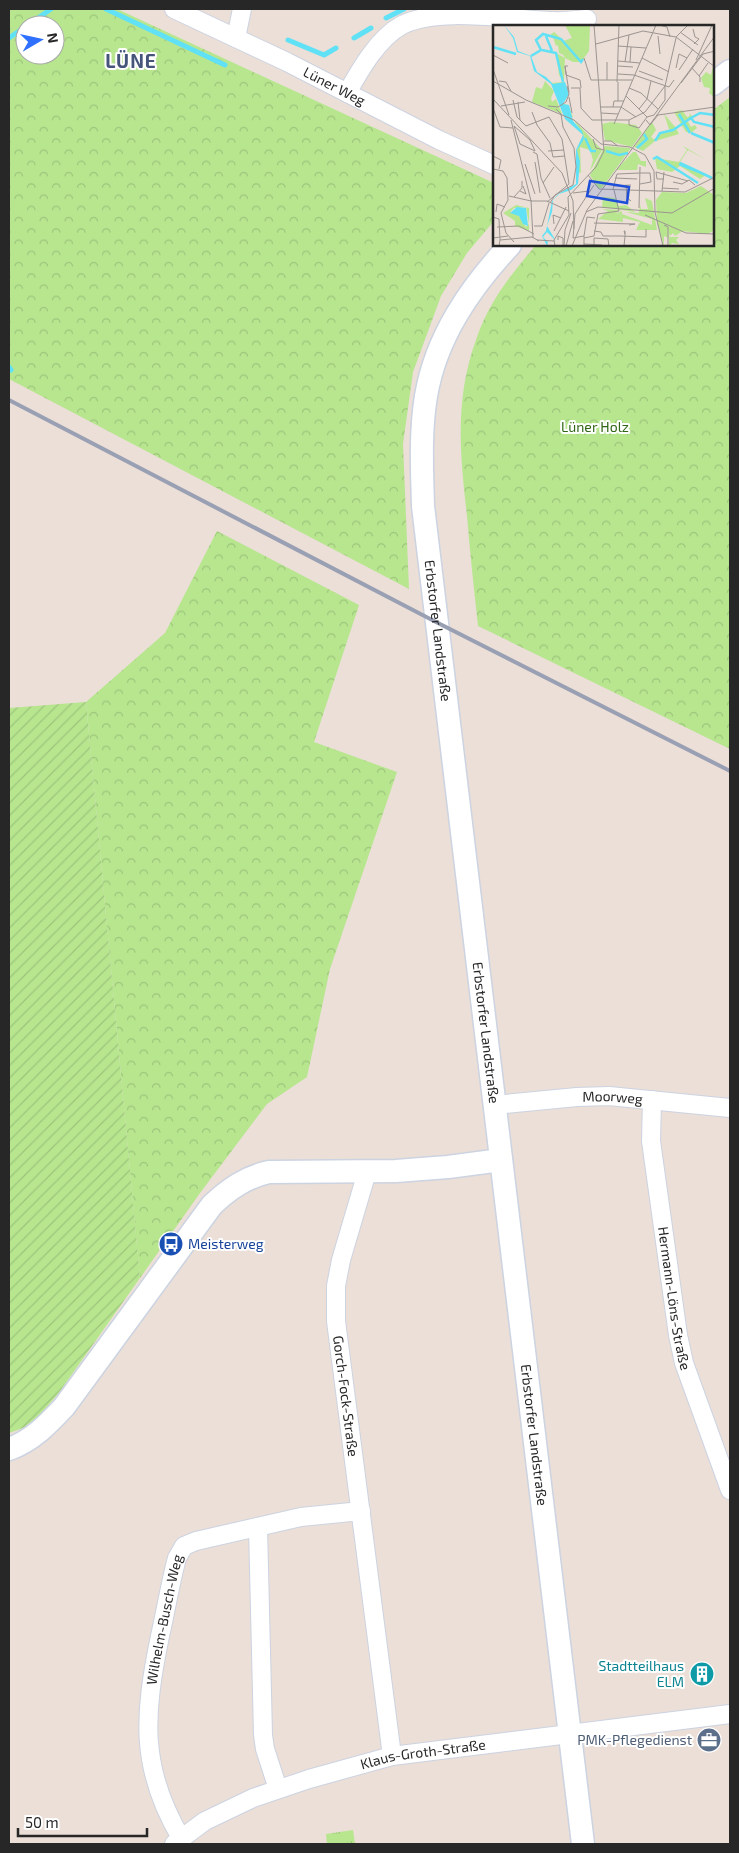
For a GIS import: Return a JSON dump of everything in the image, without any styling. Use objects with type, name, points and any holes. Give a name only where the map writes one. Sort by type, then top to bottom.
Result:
[{"type":"street","name":"Lüner Weg","points":[[174,9],[439,140],[493,165]]},
{"type":"street","points":[[236,38],[242,9]]},
{"type":"street","points":[[347,93],[372,52],[401,26],[424,17],[445,15],[555,22],[587,19]]},
{"type":"street","points":[[714,83],[730,71]]},
{"type":"street","name":"Erbstorfer Landstraße","points":[[509,246],[470,292],[444,338],[435,362],[426,396],[422,441],[423,506],[583,1844]]},
{"type":"street","name":"Moorweg","points":[[494,1105],[577,1096],[609,1096],[730,1108]]},
{"type":"street","name":"Hermann-Löns-Straße","points":[[652,1100],[651,1141],[678,1335],[684,1362],[730,1490]]},
{"type":"street","points":[[9,1448],[20,1445],[46,1427],[64,1407],[212,1205],[224,1194],[252,1176],[269,1172],[421,1170],[501,1160]]},
{"type":"street","name":"Gorch-Fock-Straße","points":[[367,1172],[340,1260],[336,1293],[336,1321],[392,1756]]},
{"type":"street","name":"Wilhelm-Busch-Weg","points":[[177,1841],[157,1788],[150,1753],[148,1723],[152,1679],[177,1558],[184,1546],[196,1541],[301,1517],[361,1511]]},
{"type":"street","points":[[258,1527],[263,1735],[265,1749],[278,1789]]},
{"type":"street","points":[[570,1735],[730,1714]]},
{"type":"street","name":"Klaus-Groth-Straße","points":[[177,1841],[205,1821],[228,1809],[309,1778],[392,1756],[570,1735]]},
{"type":"green space","points":[[9,9],[117,9],[493,183],[493,222],[467,253],[441,296],[413,372],[403,444],[409,589],[9,379]]},
{"type":"green space","name":"Lüner Holz","points":[[730,97],[730,749],[478,626],[461,448],[462,404],[465,382],[477,337],[488,312],[502,288],[535,246],[714,246],[714,109]]},
{"type":"green space","points":[[217,531],[359,605],[314,742],[397,772],[330,969],[307,1077],[267,1104],[200,1193],[140,1278],[86,702],[165,633]]},
{"type":"green space","points":[[86,702],[140,1278],[58,1394],[38,1417],[23,1428],[9,1433],[9,708]]},
{"type":"green space","points":[[353,1830],[355,1844],[327,1844],[326,1834]]},
{"type":"waterway","points":[[42,15],[51,9]]},
{"type":"waterway","points":[[106,9],[225,65]]},
{"type":"waterway","points":[[386,18],[404,9]]},
{"type":"waterway","points":[[354,38],[371,28]]},
{"type":"waterway","points":[[9,38],[15,34]]},
{"type":"waterway","points":[[288,40],[324,55],[336,48]]},
{"type":"railway","points":[[9,400],[436,622],[730,771]]},
{"type":"place","name":"Meisterweg","points":[[171,1244]]},
{"type":"place","name":"Stadtteilhaus ELM","points":[[702,1674]]},
{"type":"place","name":"PMK-Pflegedienst","points":[[709,1740]]},
{"type":"district","name":"LÜNE","points":[[131,61]]}]
